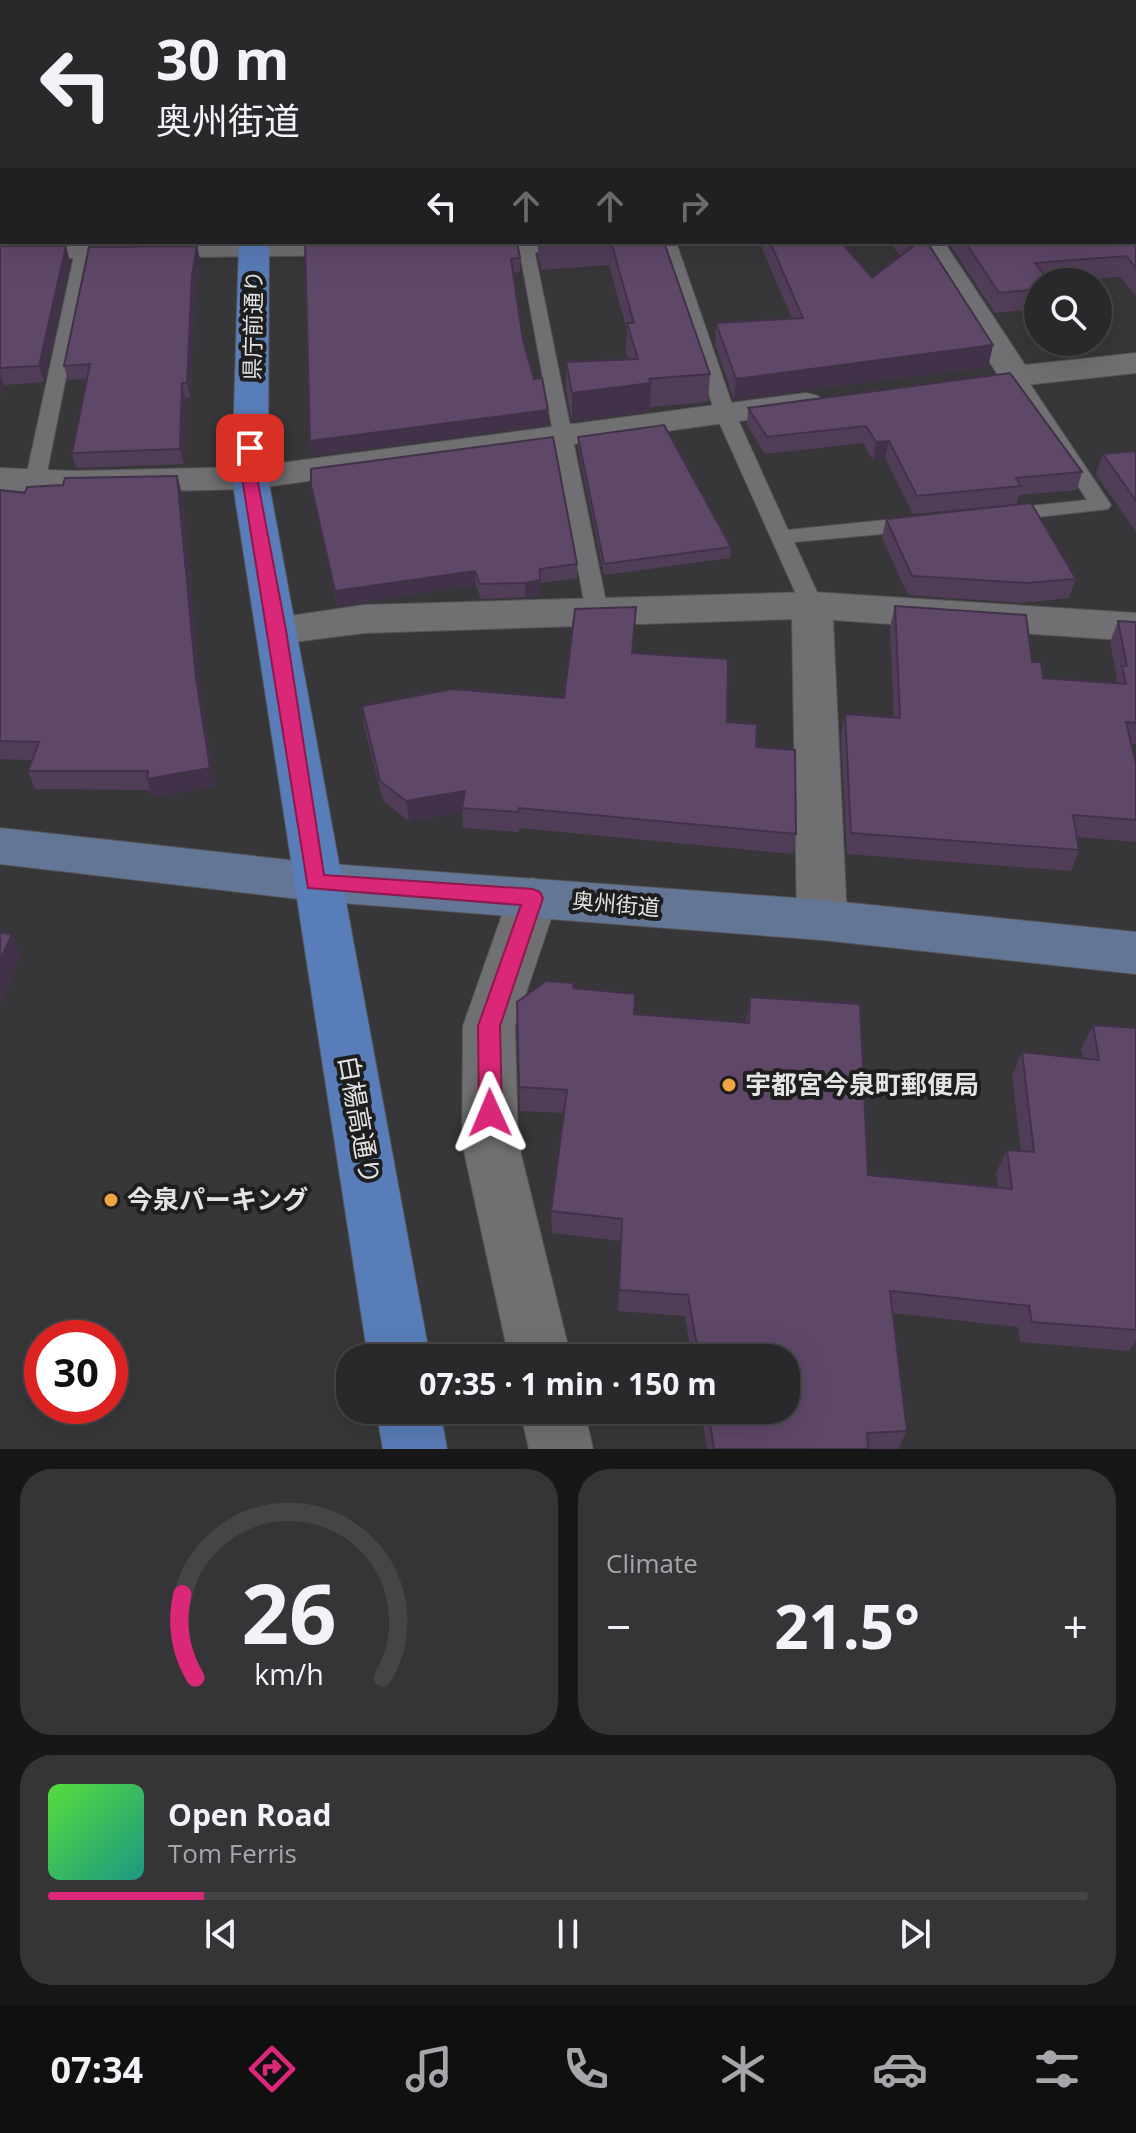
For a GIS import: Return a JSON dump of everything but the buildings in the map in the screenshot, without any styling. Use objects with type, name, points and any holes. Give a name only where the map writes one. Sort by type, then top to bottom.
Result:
[{"type":"main road","name":"県庁前通り","points":[[254,244],[250,478],[278,630],[316,882]]},
{"type":"main road","name":"奥州街道","points":[[0,846],[316,882],[822,920],[1136,953]]},
{"type":"main road","name":"白楊高通り","points":[[316,882],[397,1344]]},
{"type":"main road","points":[[411,1424],[415,1449]]},
{"type":"street","points":[[0,250],[84,244],[390,246]]},
{"type":"street","points":[[435,245],[525,244]]},
{"type":"street","points":[[930,244],[1000,378],[1136,363]]},
{"type":"street","points":[[18,480],[250,478],[832,399]]},
{"type":"street","points":[[812,605],[822,920]]},
{"type":"street","points":[[278,630],[364,619],[812,605],[1136,627]]},
{"type":"street","points":[[533,898],[489,1026],[490,1142],[537,1344]]},
{"type":"street","points":[[555,1424],[561,1449]]},
{"type":"lane","points":[[18,480],[84,244]]},
{"type":"lane","points":[[525,244],[597,612]]},
{"type":"lane","points":[[669,244],[725,413],[812,605]]},
{"type":"lane","points":[[979,517],[1101,505],[1075,467],[1000,378]]},
{"type":"lane","points":[[1075,467],[1106,464]]},
{"type":"lane","points":[[781,537],[933,522]]},
{"type":"place","name":"宇都宮今泉町郵便局","points":[[729,1085]]},
{"type":"place","name":"今泉パーキング","points":[[111,1200]]},
{"type":"route","points":[[250,448],[250,478],[278,630],[316,882],[533,898],[489,1026],[490,1113]]}]
